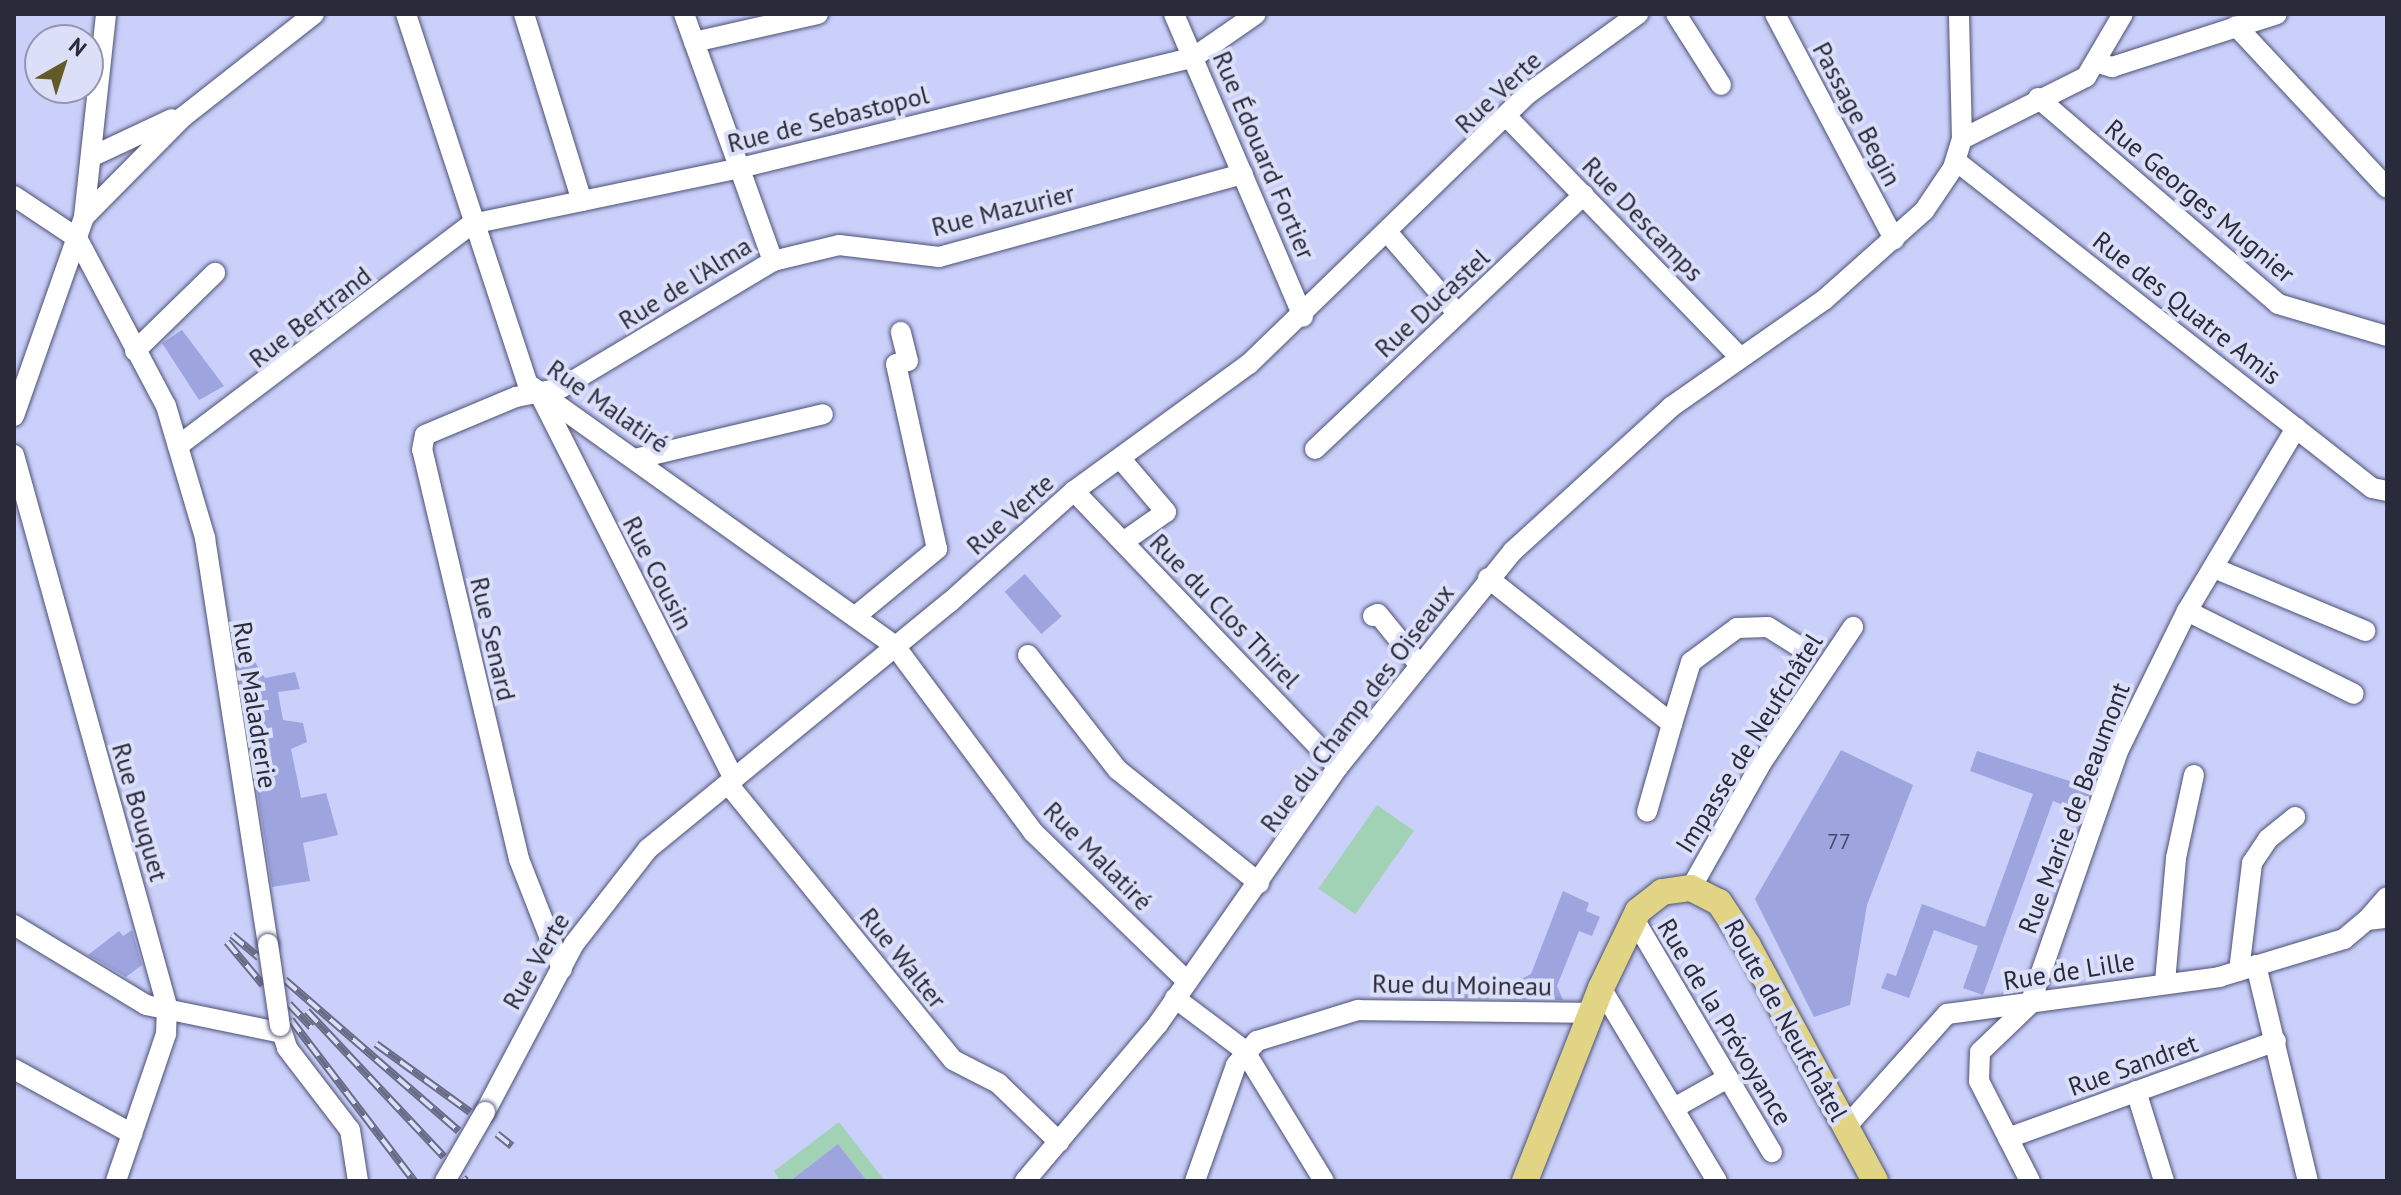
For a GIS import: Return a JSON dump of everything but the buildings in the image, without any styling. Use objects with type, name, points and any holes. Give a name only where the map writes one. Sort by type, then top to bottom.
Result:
[{"type":"main road","points":[[1525,1181],[1601,988],[1634,919],[1662,892],[1691,888]]},
{"type":"main road","name":"Route de Neufchâtel","points":[[1691,888],[1719,902],[1732,920],[1875,1181]]},
{"type":"street","points":[[14,416],[84,217],[106,14]]},
{"type":"street","points":[[84,217],[183,117],[314,14]]},
{"type":"street","name":"Rue Malatiré","points":[[406,14],[520,373],[538,391],[639,458],[857,615],[895,646],[1033,832],[1181,989],[1244,1050]]},
{"type":"street","points":[[524,14],[582,201]]},
{"type":"street","name":"Rue de l'Alma","points":[[538,391],[561,388],[773,261],[684,14]]},
{"type":"street","points":[[694,42],[818,14]]},
{"type":"street","name":"Rue Édouard Fortier","points":[[1174,14],[1303,317]]},
{"type":"street","points":[[1194,57],[1256,14]]},
{"type":"street","name":"Rue Verte","points":[[445,1181],[485,1112],[519,1044],[597,910],[648,849],[895,646],[1074,491],[1303,317],[1508,118],[1529,93],[1638,14]]},
{"type":"street","points":[[1676,14],[1721,85]]},
{"type":"street","name":"Passage Begin","points":[[1775,14],[1894,239]]},
{"type":"street","name":"Rue du Champ des Oiseaux","points":[[1025,1181],[1181,989],[1259,883],[1338,767],[1417,662],[1488,578],[1594,471],[1740,357],[1824,300],[1924,211],[1956,161],[1962,139],[1959,14]]},
{"type":"street","points":[[1962,139],[2038,98],[2086,77],[2098,63],[2123,14]]},
{"type":"street","points":[[2098,63],[2112,67],[2277,14]]},
{"type":"street","points":[[2236,26],[2387,188]]},
{"type":"street","name":"Rue de Sebastopol","points":[[472,224],[740,168],[1194,57]]},
{"type":"street","name":"Rue Georges Mugnier","points":[[2038,98],[2278,304],[2387,336]]},
{"type":"street","points":[[93,156],[183,117]]},
{"type":"street","name":"Rue Descamps","points":[[1508,118],[1740,357]]},
{"type":"street","name":"Rue des Quatre Amis","points":[[1956,161],[2372,488],[2387,491]]},
{"type":"street","name":"Rue Mazurier","points":[[773,261],[839,245],[939,257],[1243,174]]},
{"type":"street","name":"Rue Ducastel","points":[[1315,449],[1584,195]]},
{"type":"street","points":[[14,196],[77,238]]},
{"type":"street","name":"Rue Bertrand","points":[[178,446],[472,224]]},
{"type":"street","points":[[1388,233],[1458,314]]},
{"type":"street","name":"Rue Maladrerie","points":[[77,238],[166,406],[178,446],[205,538],[279,1029],[350,1130],[358,1181]]},
{"type":"street","points":[[135,351],[215,273]]},
{"type":"street","points":[[857,615],[937,549],[896,364],[908,361],[901,332]]},
{"type":"street","name":"Rue Senard","points":[[538,391],[437,426],[425,435],[422,450],[519,859],[562,969]]},
{"type":"street","name":"Rue Cousin","points":[[538,391],[731,782]]},
{"type":"street","points":[[639,458],[823,414]]},
{"type":"street","name":"Rue Marie de Beaumont","points":[[2030,1004],[2118,751],[2187,611],[2296,428]]},
{"type":"street","name":"Rue Bouquet","points":[[14,455],[167,1006],[166,1034],[116,1181]]},
{"type":"street","points":[[1120,458],[1166,512],[1123,542]]},
{"type":"street","name":"Rue du Clos Thirel","points":[[1074,491],[1338,767]]},
{"type":"street","points":[[2214,568],[2365,631]]},
{"type":"street","points":[[1488,578],[1672,724]]},
{"type":"street","points":[[2187,611],[2354,694]]},
{"type":"street","points":[[1373,616],[1378,614],[1417,662]]},
{"type":"street","points":[[1647,812],[1691,662],[1737,628],[1768,627],[1801,648]]},
{"type":"street","name":"Impasse de Neufchâtel","points":[[1691,888],[1762,762],[1853,627]]},
{"type":"street","points":[[1028,655],[1118,770],[1259,883]]},
{"type":"street","points":[[2165,982],[2176,858],[2194,775]]},
{"type":"street","name":"Rue Walter","points":[[731,782],[953,1060],[998,1083],[1059,1142]]},
{"type":"street","points":[[2295,817],[2268,839],[2252,863],[2247,968],[2276,1041],[2308,1181]]},
{"type":"street","points":[[2377,919],[2387,897]]},
{"type":"street","name":"Rue de la Prévoyance","points":[[1634,919],[1772,1152]]},
{"type":"street","name":"Rue de Lille","points":[[1846,1127],[1947,1014],[2030,1004],[2247,968],[2344,939],[2377,919]]},
{"type":"street","points":[[14,925],[136,999],[279,1029]]},
{"type":"street","points":[[1601,988],[1717,1181]]},
{"type":"street","points":[[2030,1004],[1997,1032],[1977,1063],[1979,1081],[2030,1181]]},
{"type":"street","name":"Rue du Moineau","points":[[1244,1050],[1358,1010],[1591,1013]]},
{"type":"street","name":"Rue Sandret","points":[[2008,1138],[2276,1041]]},
{"type":"street","points":[[1195,1181],[1244,1050]]},
{"type":"street","points":[[1244,1050],[1324,1181]]},
{"type":"street","points":[[14,1069],[132,1134]]},
{"type":"street","points":[[1674,1108],[1728,1078]]},
{"type":"street","points":[[2136,1091],[2164,1181]]},
{"type":"green space","points":[[1377,805],[1414,831],[1355,914],[1318,889]]},
{"type":"green space","points":[[839,1122],[885,1181],[867,1181],[838,1144],[790,1181],[780,1181],[774,1171]]},
{"type":"railway","points":[[232,935],[259,958]]},
{"type":"railway","points":[[227,942],[263,985]]},
{"type":"railway","points":[[285,980],[459,1131]]},
{"type":"railway","points":[[289,1004],[311,1027]]},
{"type":"railway","points":[[307,1011],[444,1157]]},
{"type":"railway","points":[[291,1020],[414,1181]]},
{"type":"railway","points":[[376,1044],[470,1112]]},
{"type":"railway","points":[[497,1134],[512,1146]]},
{"type":"railway","points":[[463,1178],[466,1181]]}]
